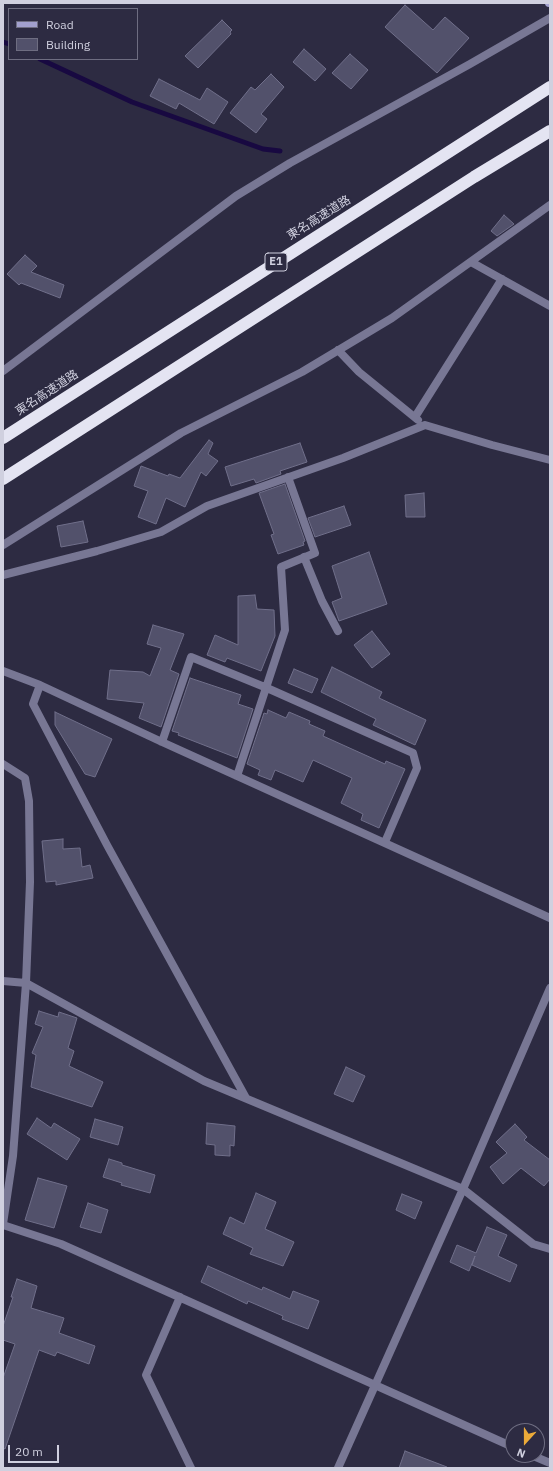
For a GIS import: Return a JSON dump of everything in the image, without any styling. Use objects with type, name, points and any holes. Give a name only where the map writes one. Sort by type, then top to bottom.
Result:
[{"type":"highway","name":"東名高速道路","points":[[3,438],[549,87]]},
{"type":"highway","points":[[3,479],[474,177],[550,131]]},
{"type":"highway","points":[[474,177],[550,141]]},
{"type":"street","points":[[3,371],[236,196],[290,163],[470,64],[550,18]]},
{"type":"street","points":[[3,545],[181,433],[302,372],[392,318],[550,205]]},
{"type":"street","points":[[471,262],[550,306]]},
{"type":"street","points":[[415,417],[502,279]]},
{"type":"street","points":[[338,350],[359,372],[425,425],[550,460]]},
{"type":"street","points":[[3,575],[97,551],[161,532],[207,506],[425,425]]},
{"type":"street","points":[[237,776],[285,630],[281,567],[315,553],[288,477]]},
{"type":"street","points":[[304,557],[322,601],[338,631]]},
{"type":"street","points":[[162,742],[191,658],[267,688],[413,754],[417,768],[384,842]]},
{"type":"street","points":[[3,671],[40,685],[550,918]]},
{"type":"street","points":[[40,685],[33,704],[107,845],[246,1098]]},
{"type":"street","points":[[3,764],[25,778],[29,801],[30,882],[26,983],[13,1156],[3,1225],[61,1244],[505,1443]]},
{"type":"street","points":[[3,981],[26,983],[204,1081],[463,1189],[533,1244],[550,1249]]},
{"type":"street","points":[[338,1468],[463,1189],[550,988]]},
{"type":"street","points":[[180,1297],[146,1375],[191,1468]]},
{"type":"building","points":[[405,5],[433,30],[445,17],[469,38],[437,73],[385,27]]},
{"type":"building","points":[[222,20],[232,30],[230,32],[231,34],[198,68],[185,56]]},
{"type":"building","points":[[304,49],[326,69],[315,81],[293,62]]},
{"type":"building","points":[[350,54],[368,70],[351,89],[332,73]]},
{"type":"building","points":[[271,74],[284,87],[261,114],[267,119],[256,133],[230,113],[251,87],[255,90]]},
{"type":"building","points":[[159,79],[200,100],[207,88],[228,102],[214,124],[179,103],[176,109],[150,96]]},
{"type":"building","points":[[504,215],[514,224],[497,236],[491,231]]},
{"type":"building","points":[[25,255],[37,266],[31,272],[64,285],[60,298],[21,283],[19,285],[7,274]]},
{"type":"building","points":[[209,440],[213,443],[208,454],[218,461],[206,476],[201,472],[185,507],[166,498],[156,524],[138,517],[148,491],[134,486],[141,466],[168,476],[169,474],[180,478]]},
{"type":"building","points":[[300,443],[307,462],[280,471],[281,474],[256,483],[254,479],[231,486],[225,467]]},
{"type":"building","points":[[285,484],[305,541],[303,542],[304,545],[278,554],[271,535],[274,534],[259,493]]},
{"type":"building","points":[[424,493],[425,517],[406,517],[405,495]]},
{"type":"building","points":[[344,506],[351,525],[315,537],[308,518]]},
{"type":"building","points":[[83,521],[88,542],[61,547],[57,526]]},
{"type":"building","points":[[369,552],[387,604],[339,621],[332,602],[342,598],[332,566]]},
{"type":"building","points":[[255,595],[257,609],[274,610],[275,636],[261,671],[227,658],[225,662],[207,655],[215,635],[238,645],[238,596]]},
{"type":"building","points":[[153,625],[184,634],[170,670],[179,674],[161,727],[139,718],[144,703],[107,699],[110,670],[143,672],[150,676],[161,648],[147,644]]},
{"type":"building","points":[[372,631],[390,654],[372,668],[354,645]]},
{"type":"building","points":[[332,667],[382,692],[379,698],[426,720],[415,745],[373,725],[376,719],[321,692]]},
{"type":"building","points":[[294,669],[318,679],[312,693],[288,683]]},
{"type":"building","points":[[190,678],[241,695],[238,704],[253,709],[237,758],[178,735],[179,733],[172,731]]},
{"type":"building","points":[[268,710],[286,718],[289,712],[310,721],[309,724],[325,731],[323,736],[385,764],[386,761],[405,769],[379,828],[361,820],[363,814],[341,803],[352,778],[313,760],[303,782],[275,770],[271,780],[258,775],[260,770],[247,764],[264,713],[267,714]]},
{"type":"building","points":[[55,712],[112,739],[95,777],[85,774],[55,725]]},
{"type":"building","points":[[63,839],[63,849],[80,848],[82,867],[90,865],[93,878],[56,885],[56,881],[46,882],[42,841]]},
{"type":"building","points":[[39,1011],[58,1017],[59,1012],[77,1018],[68,1048],[74,1051],[69,1066],[103,1082],[92,1107],[31,1087],[36,1055],[32,1053],[43,1027],[35,1024]]},
{"type":"building","points":[[346,1067],[365,1076],[353,1102],[334,1094]]},
{"type":"building","points":[[37,1118],[51,1128],[54,1123],[80,1139],[67,1160],[27,1134]]},
{"type":"building","points":[[95,1119],[123,1127],[118,1145],[90,1137]]},
{"type":"building","points":[[207,1123],[235,1126],[234,1146],[230,1145],[230,1156],[215,1155],[215,1145],[206,1144]]},
{"type":"building","points":[[515,1124],[527,1137],[524,1140],[550,1160],[550,1179],[544,1186],[521,1168],[503,1184],[490,1167],[507,1153],[496,1142]]},
{"type":"building","points":[[109,1159],[122,1163],[122,1165],[155,1175],[150,1193],[121,1185],[122,1183],[103,1177]]},
{"type":"building","points":[[38,1178],[67,1186],[54,1228],[25,1220]]},
{"type":"building","points":[[256,1193],[276,1202],[265,1229],[294,1242],[283,1266],[250,1254],[253,1248],[223,1234],[230,1217],[244,1224]]},
{"type":"building","points":[[402,1194],[422,1202],[415,1219],[396,1210]]},
{"type":"building","points":[[88,1203],[108,1210],[101,1233],[80,1227]]},
{"type":"building","points":[[487,1227],[507,1235],[498,1256],[517,1265],[510,1282],[472,1265],[475,1256],[469,1271],[450,1262],[457,1245],[476,1253]]},
{"type":"building","points":[[208,1266],[262,1290],[263,1287],[290,1299],[293,1291],[319,1301],[308,1329],[282,1319],[283,1316],[248,1301],[247,1304],[201,1282]]},
{"type":"building","points":[[17,1279],[37,1286],[31,1308],[64,1318],[59,1333],[95,1346],[89,1364],[57,1352],[55,1356],[39,1350],[5,1449],[3,1448],[3,1378],[15,1344],[3,1340],[3,1326],[13,1297],[11,1297]]},
{"type":"building","points":[[405,1451],[447,1467],[447,1468],[399,1468]]},
{"type":"waterway","points":[[3,42],[8,44]]},
{"type":"waterway","points":[[42,60],[132,102],[263,149],[280,151]]}]
